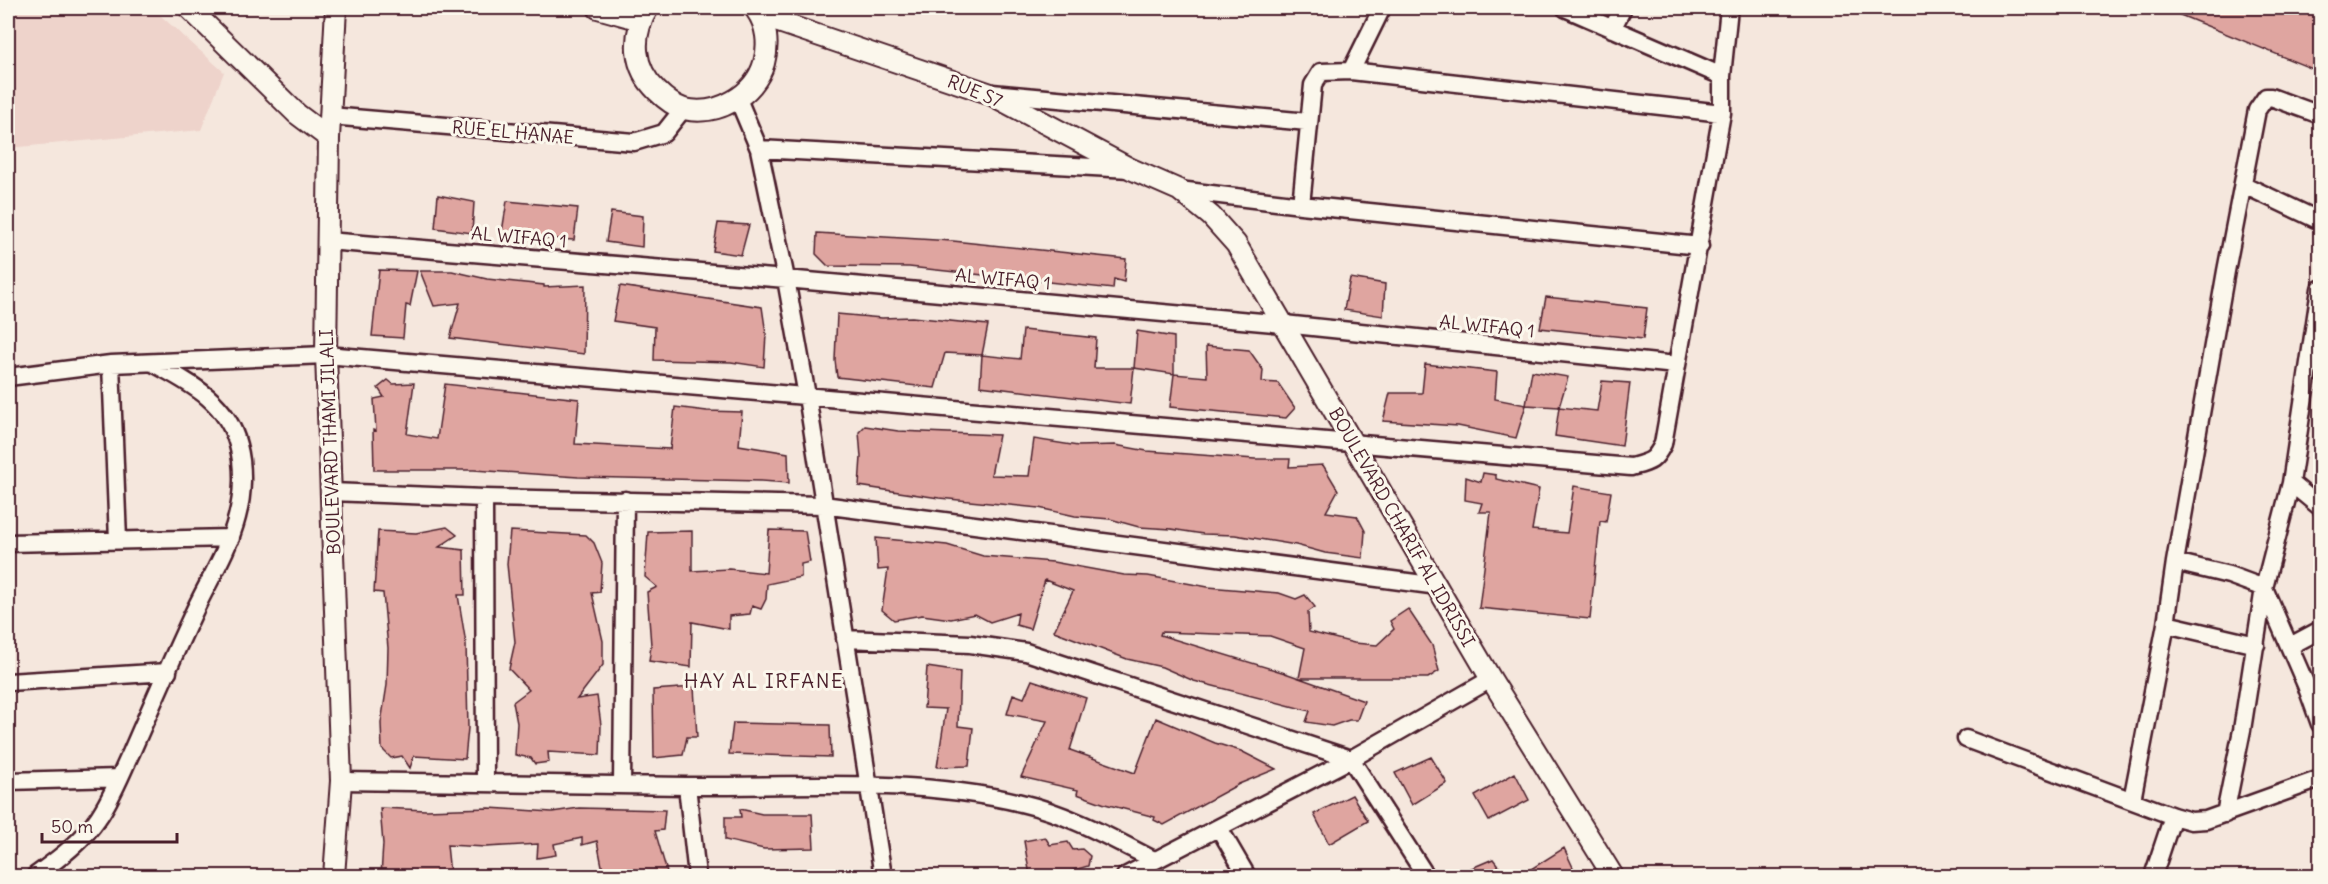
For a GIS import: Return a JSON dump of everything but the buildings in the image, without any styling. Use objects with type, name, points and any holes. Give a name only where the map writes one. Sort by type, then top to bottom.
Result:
[{"type":"street","points":[[189,8],[297,114],[329,138]]},
{"type":"street","name":"BOULEVARD THAMI JILALI","points":[[334,876],[341,781],[326,355],[329,138],[336,8]]},
{"type":"street","points":[[598,8],[645,14],[636,41],[638,63],[648,83],[664,98],[683,108],[702,110],[721,107],[738,99],[752,86],[762,70],[767,52],[766,34],[758,12]]},
{"type":"street","points":[[1351,71],[1382,8]]},
{"type":"street","points":[[1565,8],[1722,76]]},
{"type":"street","points":[[1612,29],[1623,8]]},
{"type":"street","points":[[8,377],[111,364],[326,355],[1631,466],[1649,462],[1656,457],[1663,444],[1722,113],[1722,76],[1729,8]]},
{"type":"street","name":"RUE S7","points":[[758,12],[988,93],[1131,169],[1179,190]]},
{"type":"street","points":[[1301,205],[1313,85],[1321,72],[1351,71],[1722,113]]},
{"type":"street","points":[[988,93],[1308,122]]},
{"type":"street","points":[[2132,800],[2166,624],[2226,271],[2257,110],[2265,97],[2278,98],[2320,115]]},
{"type":"street","points":[[738,99],[759,149],[786,279],[807,396],[883,876]]},
{"type":"street","name":"RUE EL HANAE","points":[[330,116],[634,142],[663,133],[683,108]]},
{"type":"street","points":[[759,149],[1131,169]]},
{"type":"street","points":[[2244,185],[2320,220]]},
{"type":"street","points":[[1179,190],[1301,205],[1700,246]]},
{"type":"street","name":"BOULEVARD CHARIF AL IDRISSI","points":[[1179,190],[1211,216],[1236,244],[1491,680],[1612,876]]},
{"type":"street","name":"AL WIFAQ 1","points":[[327,241],[786,279],[1284,324],[1676,365]]},
{"type":"street","points":[[2225,814],[2256,645],[2264,588],[2291,483],[2320,300]]},
{"type":"street","points":[[35,876],[80,840],[99,817],[168,672],[192,615],[231,538],[238,515],[242,470],[238,445],[230,422],[220,406],[184,380],[151,362]]},
{"type":"street","points":[[111,364],[118,540]]},
{"type":"street","points":[[2291,483],[2320,507]]},
{"type":"street","points":[[331,492],[484,498],[824,505],[1438,586]]},
{"type":"street","points":[[484,498],[485,783]]},
{"type":"street","points":[[622,785],[625,500]]},
{"type":"street","points":[[8,543],[231,538]]},
{"type":"street","points":[[2175,562],[2229,575],[2264,588],[2290,646],[2320,724]]},
{"type":"street","points":[[2166,624],[2256,645]]},
{"type":"street","points":[[2290,646],[2320,630]]},
{"type":"street","points":[[845,639],[970,644],[1026,652],[1351,759],[1426,876]]},
{"type":"street","points":[[8,682],[168,672]]},
{"type":"street","points":[[1125,876],[1351,759],[1491,680]]},
{"type":"street","points":[[1966,739],[2192,821],[2225,814],[2320,779]]},
{"type":"street","points":[[8,781],[119,778]]},
{"type":"street","points":[[341,781],[870,786],[939,789],[1022,803],[1082,823],[1154,860]]},
{"type":"street","points":[[687,786],[697,876]]},
{"type":"street","points":[[2153,876],[2173,816]]},
{"type":"street","points":[[1219,828],[1247,876]]},
{"type":"shaded area","points":[[8,8],[152,8],[224,72],[201,130],[8,148]]},
{"type":"district","name":"HAY AL IRFANE","points":[[764,680]]}]
